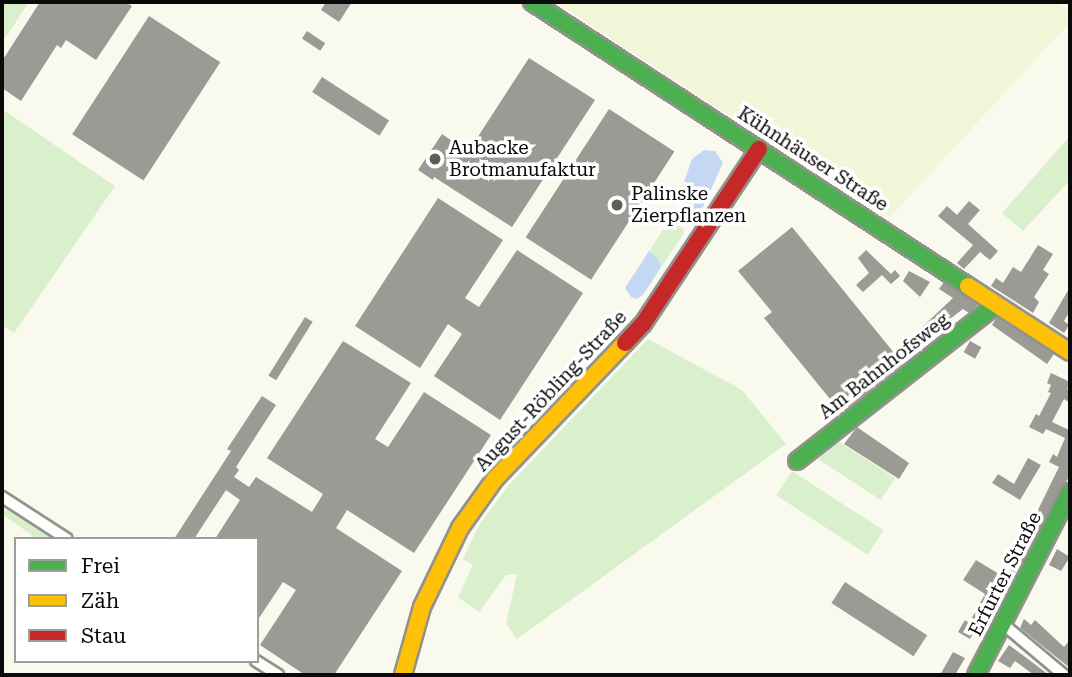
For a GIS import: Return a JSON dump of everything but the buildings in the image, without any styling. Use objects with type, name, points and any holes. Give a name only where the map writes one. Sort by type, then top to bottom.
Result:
[{"type":"street","name":"Kühnhäuser Straße","points":[[532,2],[1070,352]]},
{"type":"street","name":"August-Röbling-Straße","points":[[403,675],[422,607],[460,527],[495,480],[643,324],[760,149]]},
{"type":"street","name":"Am Bahnhofsweg","points":[[797,460],[996,305]]},
{"type":"street","name":"Erfurter Straße","points":[[976,675],[1070,495]]},
{"type":"street","points":[[2,497],[64,537]]},
{"type":"street","points":[[1003,624],[1064,675]]},
{"type":"street","points":[[259,663],[278,675]]},
{"type":"green space","points":[[2,2],[29,2],[2,43]]},
{"type":"green space","points":[[555,2],[1057,2],[1070,13],[1070,22],[891,216],[885,217]]},
{"type":"green space","points":[[2,109],[115,186],[14,333],[2,325]]},
{"type":"green space","points":[[1070,136],[1070,180],[1023,231],[1002,213]]},
{"type":"green space","points":[[676,223],[684,230],[683,235],[661,267],[659,259],[649,251],[665,227]]},
{"type":"green space","points":[[648,339],[742,390],[786,444],[517,639],[506,624],[517,574],[506,575],[479,612],[458,597],[473,565],[463,559],[478,527],[508,486]]},
{"type":"green space","points":[[833,438],[895,478],[881,500],[819,460]]},
{"type":"green space","points":[[792,471],[883,530],[868,555],[776,495]]},
{"type":"green space","points":[[7,509],[50,537],[34,537],[2,514]]},
{"type":"water","points":[[704,150],[715,151],[723,163],[703,207],[692,212],[682,203],[682,188],[692,159]]},
{"type":"water","points":[[649,251],[659,259],[661,267],[643,295],[637,299],[631,297],[625,288]]},
{"type":"traffic: fast","points":[[532,2],[968,286]]},
{"type":"traffic: fast","points":[[797,461],[996,305]]},
{"type":"traffic: fast","points":[[976,675],[1070,492]]},
{"type":"traffic: slow","points":[[968,286],[1070,352]]},
{"type":"traffic: slow","points":[[403,675],[422,607],[460,528],[495,479],[625,343]]},
{"type":"traffic: jam","points":[[625,343],[643,324],[759,149]]},
{"type":"place","name":"Aubacke Brotmanufaktur","points":[[435,159]]},
{"type":"place","name":"Palinske Zierpflanzen","points":[[617,205]]}]
